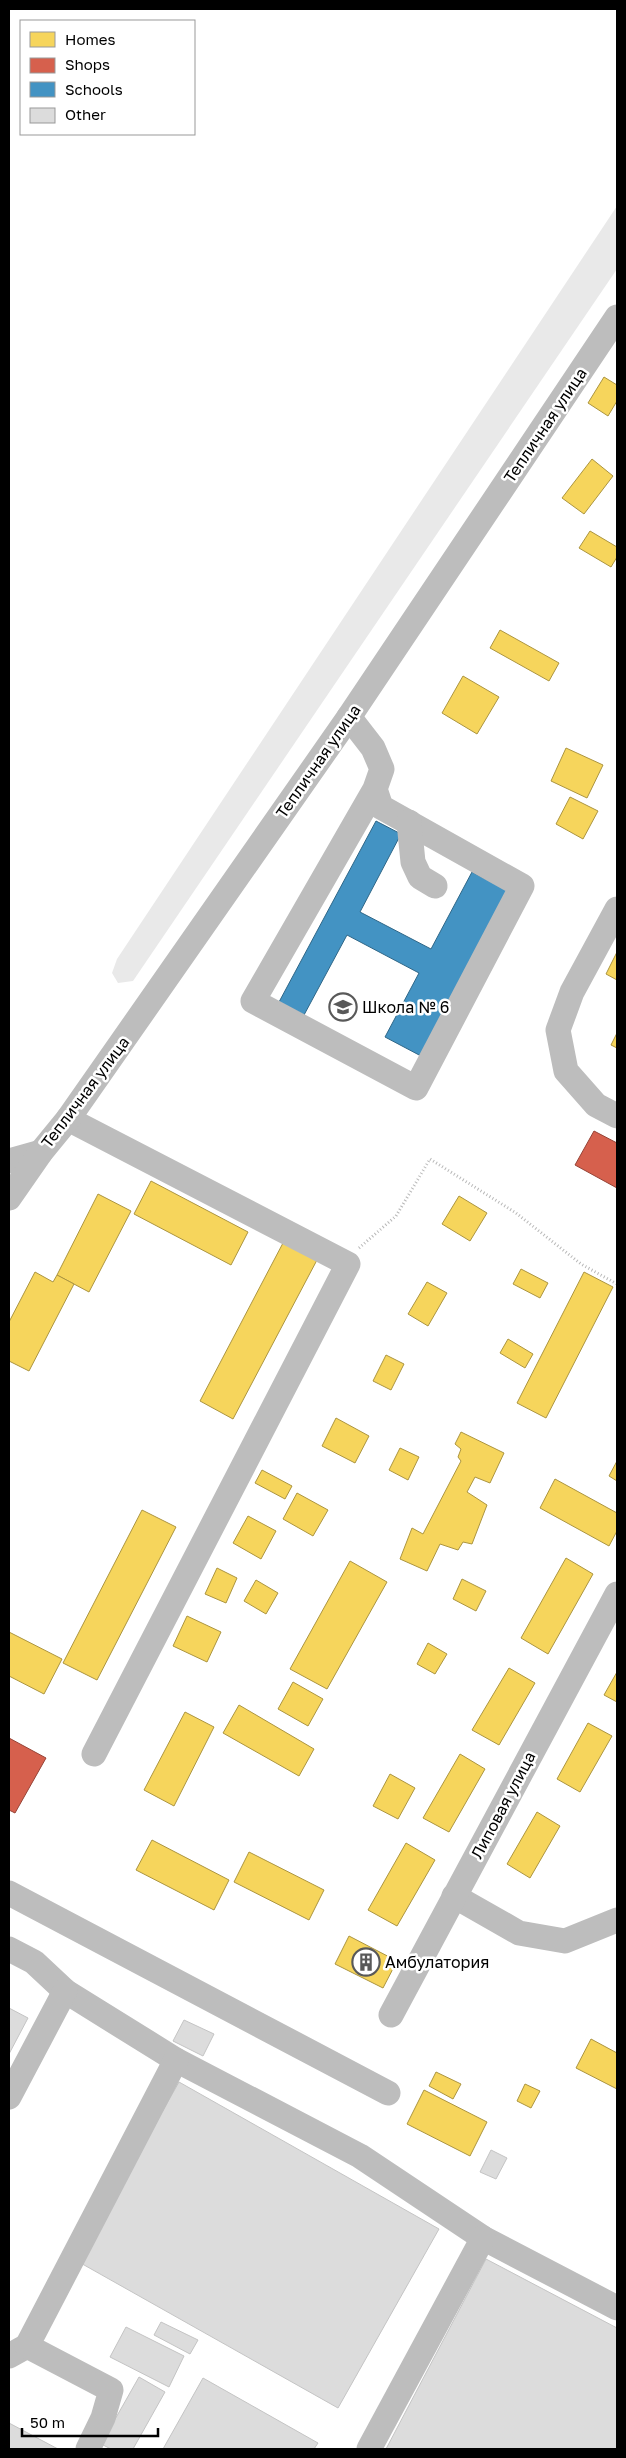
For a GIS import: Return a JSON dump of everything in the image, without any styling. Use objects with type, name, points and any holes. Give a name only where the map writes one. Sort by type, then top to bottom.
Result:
[{"type":"street","name":"Тепличная улица","points":[[9,1198],[41,1152],[68,1119],[349,717],[617,316]]},
{"type":"street","points":[[349,717],[373,748],[382,769],[375,789],[253,1001],[416,1088],[522,886],[380,806],[375,789]]},
{"type":"street","points":[[409,822],[413,862],[420,877],[435,886]]},
{"type":"street","points":[[617,909],[572,992],[558,1030],[566,1071],[596,1105],[617,1116]]},
{"type":"street","points":[[68,1119],[348,1264],[94,1754]]},
{"type":"street","points":[[9,1161],[41,1152]]},
{"type":"street","name":"Липовая улица","points":[[391,2016],[617,1594]]},
{"type":"street","points":[[9,1893],[388,2093]]},
{"type":"street","points":[[454,1896],[519,1933],[565,1941],[617,1920]]},
{"type":"street","points":[[9,1949],[34,1962],[65,1991],[176,2060],[360,2156],[483,2238],[617,2308]]},
{"type":"street","points":[[9,2097],[65,1991]]},
{"type":"street","points":[[88,2449],[104,2418],[111,2390],[18,2351],[176,2060]]},
{"type":"street","points":[[369,2449],[483,2238]]},
{"type":"path","points":[[354,1253],[396,1216],[430,1160],[516,1213],[581,1264],[617,1284]]},
{"type":"shaded area","points":[[617,206],[617,269],[133,981],[118,983],[112,973],[117,959]]},
{"type":"building: Homes","points":[[604,377],[617,385],[617,401],[608,416],[588,403]]},
{"type":"building: Homes","points":[[592,459],[613,476],[584,514],[562,498]]},
{"type":"building: Homes","points":[[590,531],[617,547],[617,557],[611,567],[579,548]]},
{"type":"building: Homes","points":[[500,630],[559,663],[549,681],[490,648]]},
{"type":"building: Homes","points":[[463,676],[499,697],[477,734],[442,713]]},
{"type":"building: Homes","points":[[566,748],[603,765],[587,798],[551,781]]},
{"type":"building: Homes","points":[[570,797],[598,811],[583,839],[556,824]]},
{"type":"building: Homes","points":[[617,952],[617,980],[606,974]]},
{"type":"building: Homes","points":[[617,1033],[617,1048],[611,1045]]},
{"type":"building: Homes","points":[[151,1181],[248,1232],[231,1265],[134,1214]]},
{"type":"building: Homes","points":[[98,1194],[131,1211],[89,1292],[57,1275]]},
{"type":"building: Homes","points":[[459,1196],[487,1213],[470,1241],[442,1224]]},
{"type":"building: Homes","points":[[283,1243],[317,1260],[233,1419],[200,1401]]},
{"type":"building: Homes","points":[[521,1269],[548,1283],[540,1298],[513,1284]]},
{"type":"building: Homes","points":[[35,1272],[53,1282],[57,1275],[74,1284],[29,1371],[9,1361],[9,1322]]},
{"type":"building: Homes","points":[[584,1272],[613,1287],[546,1418],[517,1403]]},
{"type":"building: Homes","points":[[427,1282],[447,1293],[428,1326],[408,1314]]},
{"type":"building: Homes","points":[[508,1339],[533,1354],[525,1368],[500,1353]]},
{"type":"building: Homes","points":[[386,1355],[404,1364],[391,1390],[373,1381]]},
{"type":"building: Homes","points":[[336,1418],[369,1436],[355,1463],[322,1446]]},
{"type":"building: Homes","points":[[461,1432],[504,1453],[490,1483],[475,1477],[467,1492],[487,1505],[472,1544],[463,1542],[458,1550],[440,1544],[427,1571],[400,1559],[412,1528],[423,1534],[461,1461],[458,1457],[461,1449],[455,1444]]},
{"type":"building: Homes","points":[[400,1448],[419,1457],[408,1480],[389,1470]]},
{"type":"building: Homes","points":[[617,1461],[617,1481],[609,1476]]},
{"type":"building: Homes","points":[[262,1470],[292,1486],[285,1499],[255,1483]]},
{"type":"building: Homes","points":[[555,1479],[617,1513],[617,1531],[609,1546],[540,1508]]},
{"type":"building: Homes","points":[[297,1493],[328,1510],[313,1536],[283,1519]]},
{"type":"building: Homes","points":[[142,1510],[176,1527],[97,1680],[63,1663]]},
{"type":"building: Homes","points":[[248,1516],[276,1531],[261,1559],[233,1543]]},
{"type":"building: Homes","points":[[566,1558],[593,1574],[548,1654],[521,1638]]},
{"type":"building: Homes","points":[[350,1561],[387,1582],[327,1689],[290,1669]]},
{"type":"building: Homes","points":[[217,1568],[237,1578],[226,1603],[205,1594]]},
{"type":"building: Homes","points":[[462,1579],[486,1591],[476,1611],[453,1599]]},
{"type":"building: Homes","points":[[256,1580],[278,1593],[266,1614],[244,1601]]},
{"type":"building: Homes","points":[[187,1616],[221,1632],[207,1662],[173,1646]]},
{"type":"building: Homes","points":[[9,1632],[62,1659],[44,1694],[9,1676]]},
{"type":"building: Homes","points":[[428,1643],[447,1654],[435,1674],[417,1664]]},
{"type":"building: Homes","points":[[509,1668],[535,1683],[499,1745],[472,1730]]},
{"type":"building: Homes","points":[[617,1672],[617,1702],[604,1695]]},
{"type":"building: Homes","points":[[293,1682],[323,1699],[308,1726],[278,1709]]},
{"type":"building: Homes","points":[[239,1705],[314,1749],[299,1776],[223,1733]]},
{"type":"building: Homes","points":[[185,1712],[214,1727],[174,1806],[144,1790]]},
{"type":"building: Homes","points":[[588,1723],[612,1736],[580,1792],[557,1779]]},
{"type":"building: Homes","points":[[460,1754],[485,1769],[449,1832],[423,1818]]},
{"type":"building: Homes","points":[[390,1774],[415,1788],[398,1819],[373,1806]]},
{"type":"building: Homes","points":[[537,1812],[560,1826],[530,1878],[507,1864]]},
{"type":"building: Homes","points":[[152,1840],[229,1880],[214,1910],[136,1870]]},
{"type":"building: Homes","points":[[406,1843],[435,1860],[397,1926],[368,1910]]},
{"type":"building: Homes","points":[[249,1852],[324,1890],[309,1920],[234,1882]]},
{"type":"building: Homes","name":"Амбулатория","points":[[349,1936],[397,1961],[383,1988],[335,1964]]},
{"type":"building: Homes","points":[[591,2039],[617,2053],[617,2089],[576,2068]]},
{"type":"building: Homes","points":[[436,2072],[461,2084],[453,2099],[429,2086]]},
{"type":"building: Homes","points":[[525,2084],[540,2091],[531,2108],[517,2101]]},
{"type":"building: Homes","points":[[424,2090],[487,2122],[470,2156],[407,2124]]},
{"type":"building: Shops","points":[[594,1131],[617,1143],[617,1188],[575,1165]]},
{"type":"building: Shops","points":[[9,1738],[46,1758],[15,1813],[9,1810]]},
{"type":"building: Schools","points":[[376,821],[401,834],[360,912],[431,949],[472,872],[509,891],[421,1056],[385,1037],[419,973],[347,935],[304,1015],[279,1002]]},
{"type":"building: Other","points":[[9,2008],[28,2018],[9,2054]]},
{"type":"building: Other","points":[[184,2020],[214,2034],[203,2056],[173,2041]]},
{"type":"building: Other","points":[[179,2082],[439,2229],[338,2408],[77,2261]]},
{"type":"building: Other","points":[[491,2150],[507,2158],[496,2179],[480,2172]]},
{"type":"building: Other","points":[[486,2259],[617,2328],[617,2449],[386,2449]]},
{"type":"building: Other","points":[[161,2322],[198,2340],[190,2354],[154,2335]]},
{"type":"building: Other","points":[[126,2327],[184,2356],[169,2387],[110,2357]]},
{"type":"building: Other","points":[[139,2377],[165,2392],[133,2449],[111,2449],[101,2444]]},
{"type":"building: Other","points":[[203,2378],[318,2443],[314,2449],[163,2449]]},
{"type":"building: Other","points":[[9,2423],[58,2449],[9,2449]]},
{"type":"place","name":"Школа № 6","points":[[343,1007]]},
{"type":"place","name":"Амбулатория","points":[[366,1962]]}]
